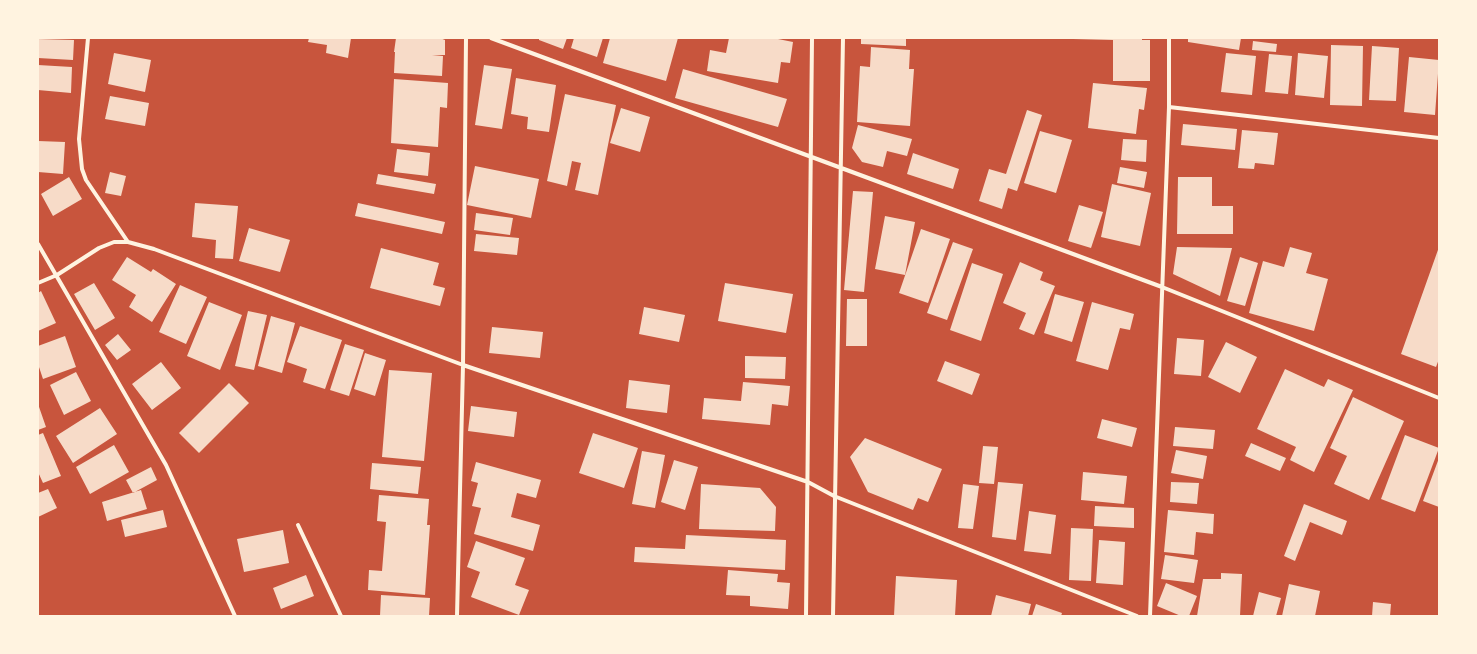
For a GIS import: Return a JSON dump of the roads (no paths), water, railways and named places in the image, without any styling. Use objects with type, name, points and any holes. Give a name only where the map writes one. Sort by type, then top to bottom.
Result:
[{"type":"street","points":[[88,38],[80,139],[82,169],[86,180],[128,242]]},
{"type":"street","points":[[457,616],[463,365],[466,38]]},
{"type":"street","points":[[491,38],[1162,287],[1439,398]]},
{"type":"street","points":[[806,616],[812,38]]},
{"type":"street","points":[[833,616],[834,496],[842,167],[843,38]]},
{"type":"street","points":[[1150,616],[1169,107],[1169,38]]},
{"type":"street","points":[[1169,107],[1439,138]]},
{"type":"street","points":[[38,283],[57,275],[99,248],[114,242],[128,242],[154,249],[463,365],[808,482],[834,496],[1137,616]]},
{"type":"street","points":[[38,244],[166,466],[235,616]]},
{"type":"street","points":[[298,525],[340,616]]}]
